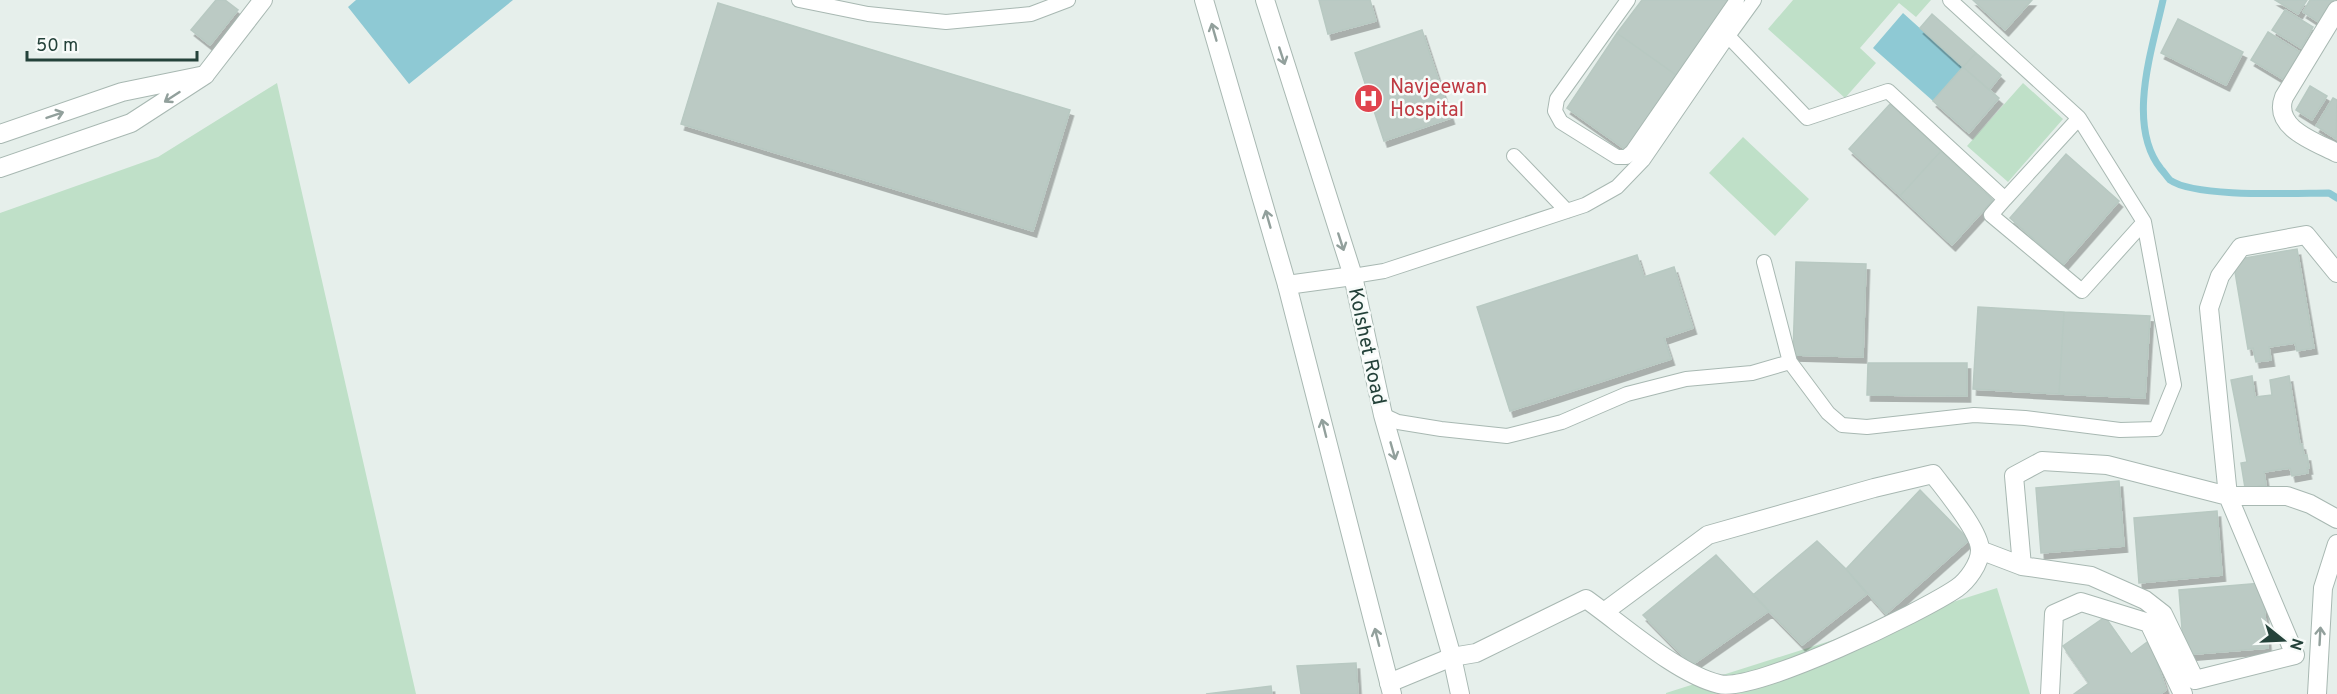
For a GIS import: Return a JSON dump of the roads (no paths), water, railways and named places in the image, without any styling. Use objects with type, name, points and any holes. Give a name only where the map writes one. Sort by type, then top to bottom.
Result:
[{"type":"street","points":[[0,168],[131,123],[205,75],[263,0]]},
{"type":"street","points":[[1204,0],[1287,285],[1390,689],[1452,657],[1476,653],[1586,599],[1604,612],[1690,674],[1721,685],[1753,682],[1881,630],[1958,587],[1973,571],[1980,550],[1972,528],[1933,474],[1874,488],[1708,535],[1604,612]]},
{"type":"street","name":"Kolshet Road","points":[[1264,0],[1353,276],[1383,415],[1461,694]]},
{"type":"street","points":[[2337,10],[2284,97],[2281,110],[2288,123],[2300,134],[2337,153]]},
{"type":"street","points":[[0,134],[122,92],[205,75]]},
{"type":"street","points":[[1980,550],[2022,566],[2091,576],[2145,600],[2163,615],[2194,680],[2295,655],[2228,496],[2209,308],[2220,276],[2241,247],[2306,235],[2337,273]]},
{"type":"street","points":[[1287,285],[1353,276]]},
{"type":"street","points":[[2022,566],[2014,477],[2042,461],[2107,465],[2228,496],[2287,496],[2310,504],[2337,519]]},
{"type":"street","points":[[2317,694],[2323,588],[2337,544]]},
{"type":"street","points":[[2050,694],[2054,614],[2081,602],[2149,623],[2183,694]]},
{"type":"lane","points":[[800,0],[868,14],[946,22],[1031,14],[1068,0]]},
{"type":"lane","points":[[1628,0],[1557,99],[1555,111],[1561,122],[1617,157],[1626,157],[1632,152],[1737,0]]},
{"type":"lane","points":[[1353,276],[1384,271],[1585,205],[1617,187],[1643,160],[1754,0]]},
{"type":"lane","points":[[1764,262],[1790,362],[1828,413],[1842,425],[1868,427],[1974,415],[2025,418],[2120,430],[2156,429],[2174,385],[2144,222],[2079,118],[1950,0]]},
{"type":"lane","points":[[1728,36],[1807,118],[1888,91],[2005,199]]},
{"type":"lane","points":[[2079,118],[1991,215],[2082,291],[2144,222]]},
{"type":"lane","points":[[1514,156],[1567,211]]},
{"type":"lane","points":[[1383,415],[1398,422],[1506,436],[1562,422],[1637,391],[1686,378],[1752,373],[1790,362]]},
{"type":"water","points":[[356,0],[513,0],[409,84],[348,7]]},
{"type":"water","points":[[1903,13],[1963,67],[1933,101],[1873,48]]},
{"type":"waterway","points":[[2163,0],[2148,64],[2143,109],[2145,131],[2151,151],[2169,179],[2183,186],[2201,190],[2271,194],[2329,193],[2337,198]]},
{"type":"place","name":"Navjeewan Hospital","points":[[1369,98]]}]
